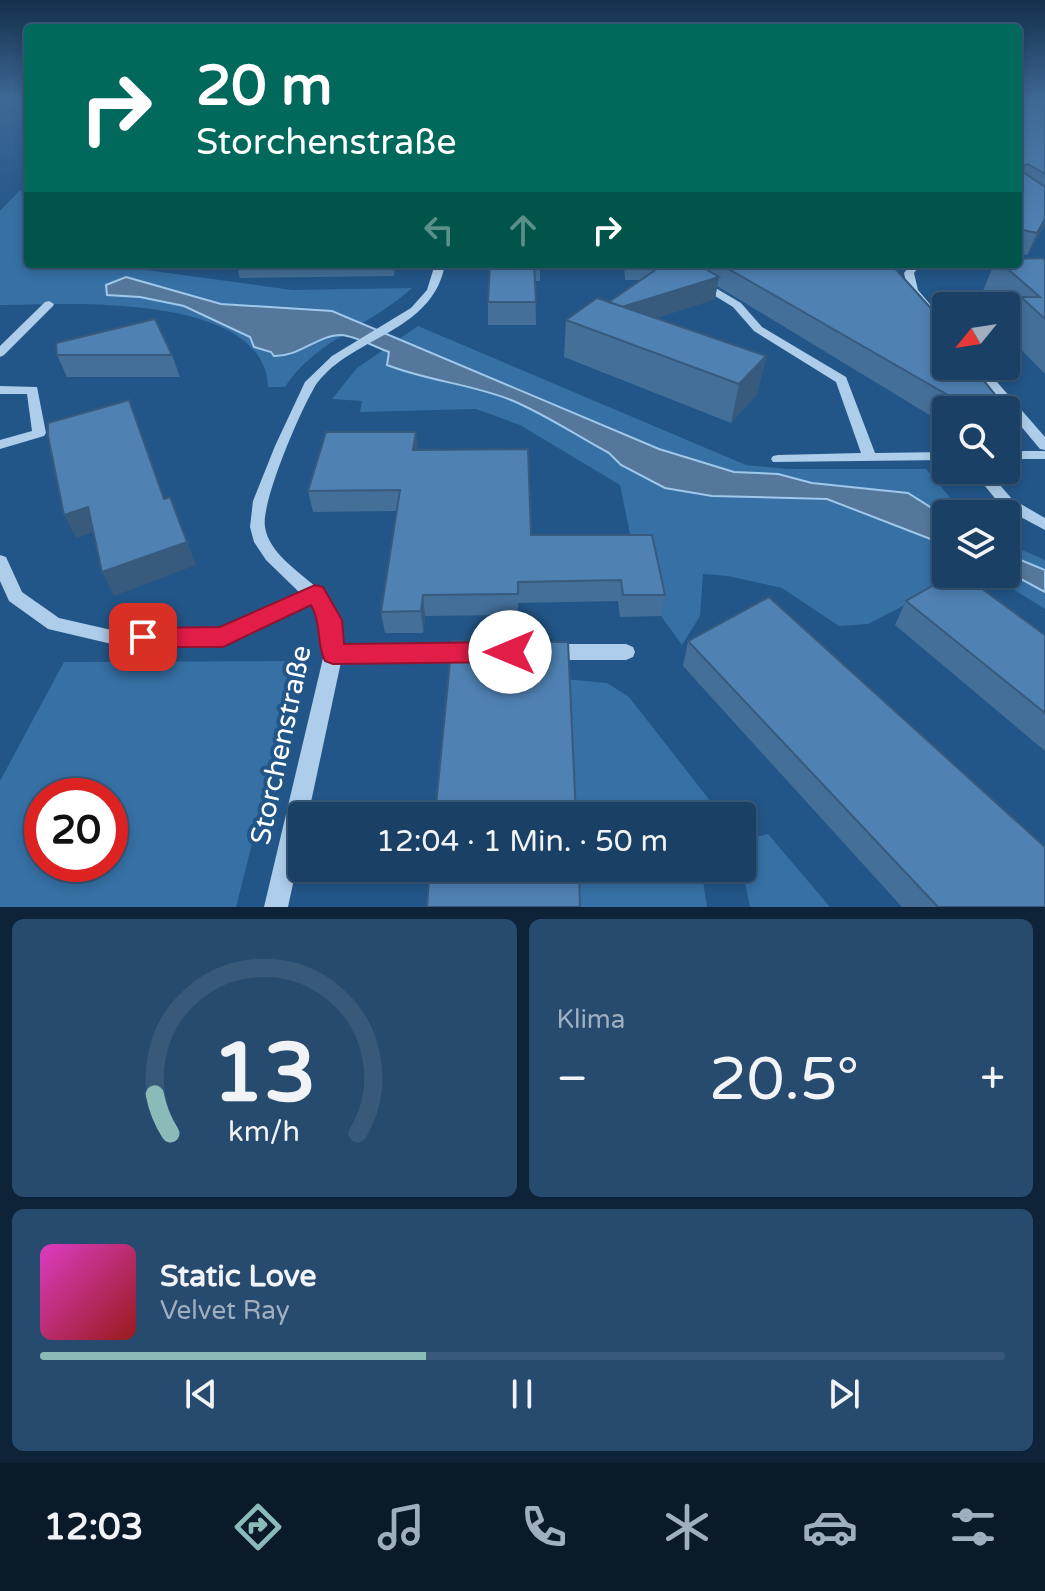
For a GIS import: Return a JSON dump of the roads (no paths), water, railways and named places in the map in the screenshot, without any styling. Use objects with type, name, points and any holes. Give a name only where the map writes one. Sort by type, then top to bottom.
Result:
[{"type":"street","name":"Storchenstraße","points":[[276,907],[333,654],[331,620],[315,593],[272,558],[260,538],[257,511],[308,386],[344,351],[394,322],[427,298],[437,280],[439,268]]},
{"type":"street","points":[[675,268],[737,305],[758,329],[842,380],[869,457]]},
{"type":"street","points":[[913,268],[909,273],[913,291],[932,313]]},
{"type":"street","points":[[0,353],[49,304]]},
{"type":"street","points":[[989,380],[1045,446]]},
{"type":"street","points":[[0,390],[33,390],[39,433],[0,445]]},
{"type":"street","points":[[1020,455],[1045,455]]},
{"type":"street","points":[[778,459],[932,456]]},
{"type":"street","points":[[991,484],[1007,503],[1045,525]]},
{"type":"street","points":[[0,561],[15,596],[54,624],[116,638],[223,637],[315,593]]},
{"type":"street","points":[[333,654],[495,652]]},
{"type":"street","points":[[525,652],[626,652]]}]
